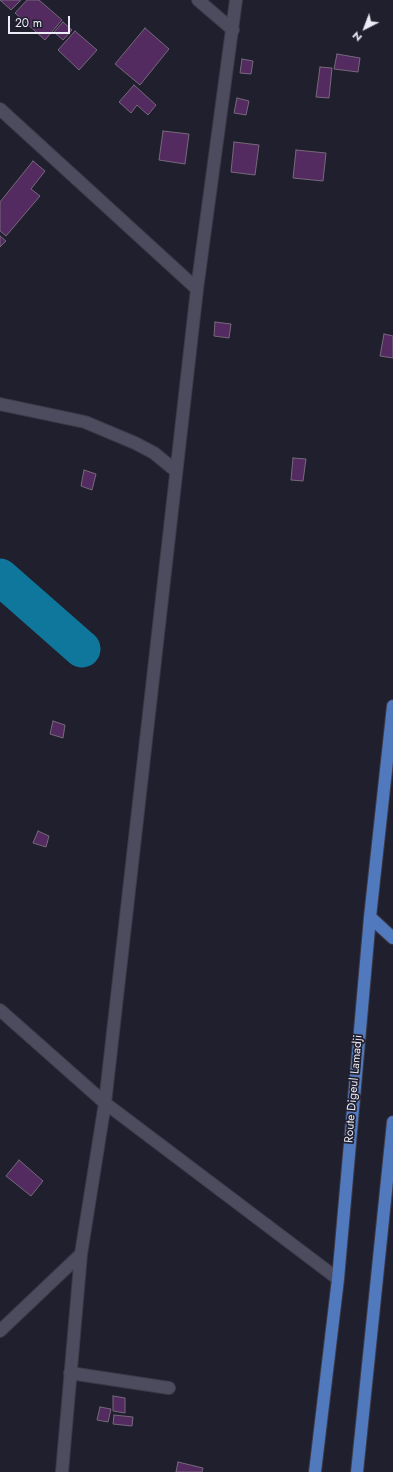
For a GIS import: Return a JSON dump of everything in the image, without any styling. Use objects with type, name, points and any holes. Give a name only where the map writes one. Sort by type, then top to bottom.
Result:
[{"type":"main road","name":"Route Digeul Lamadji","points":[[315,1472],[338,1279],[370,917],[393,707]]},
{"type":"main road","points":[[370,917],[393,938]]},
{"type":"main road","points":[[357,1472],[393,1122]]},
{"type":"street","points":[[198,0],[233,30]]},
{"type":"street","points":[[62,1472],[81,1254],[105,1103],[197,289],[236,0]]},
{"type":"street","points":[[0,109],[197,289]]},
{"type":"street","points":[[0,404],[85,422],[135,443],[154,453],[176,471]]},
{"type":"street","points":[[0,1010],[105,1103],[338,1279]]},
{"type":"street","points":[[0,1331],[81,1254]]},
{"type":"street","points":[[70,1373],[169,1388]]},
{"type":"building","points":[[0,0],[21,0],[11,10]]},
{"type":"building","points":[[27,0],[39,0],[62,20],[45,40],[15,13]]},
{"type":"building","points":[[63,22],[72,30],[63,40],[54,32]]},
{"type":"building","points":[[145,28],[169,49],[140,85],[115,64]]},
{"type":"building","points":[[75,31],[97,50],[79,70],[58,50]]},
{"type":"building","points":[[337,54],[360,58],[358,72],[334,69]]},
{"type":"building","points":[[242,59],[253,61],[251,74],[240,73]]},
{"type":"building","points":[[320,67],[332,68],[329,98],[316,97]]},
{"type":"building","points":[[134,85],[156,105],[148,115],[137,105],[131,113],[119,102]]},
{"type":"building","points":[[237,98],[249,101],[246,115],[234,113]]},
{"type":"building","points":[[163,131],[189,134],[185,164],[159,160]]},
{"type":"building","points":[[234,142],[259,145],[255,175],[231,172]]},
{"type":"building","points":[[296,150],[326,153],[323,181],[293,178]]},
{"type":"building","points":[[33,161],[45,171],[31,189],[40,196],[6,236],[0,231],[0,202]]},
{"type":"building","points":[[0,236],[6,241],[0,247]]},
{"type":"building","points":[[215,322],[231,324],[229,338],[214,336]]},
{"type":"building","points":[[384,334],[393,336],[393,358],[380,356]]},
{"type":"building","points":[[293,458],[306,459],[303,481],[291,480]]},
{"type":"building","points":[[84,470],[96,474],[92,490],[81,486]]},
{"type":"building","points":[[53,721],[65,725],[63,738],[50,734]]},
{"type":"building","points":[[38,831],[49,836],[46,847],[33,843]]},
{"type":"building","points":[[19,1160],[43,1181],[31,1196],[6,1176]]},
{"type":"building","points":[[113,1396],[125,1398],[125,1413],[113,1411]]},
{"type":"building","points":[[100,1407],[111,1409],[108,1422],[97,1420]]},
{"type":"building","points":[[114,1415],[133,1417],[132,1426],[113,1424]]},
{"type":"building","points":[[178,1462],[203,1468],[202,1472],[176,1472]]},
{"type":"waterway","points":[[0,577],[82,649]]}]
